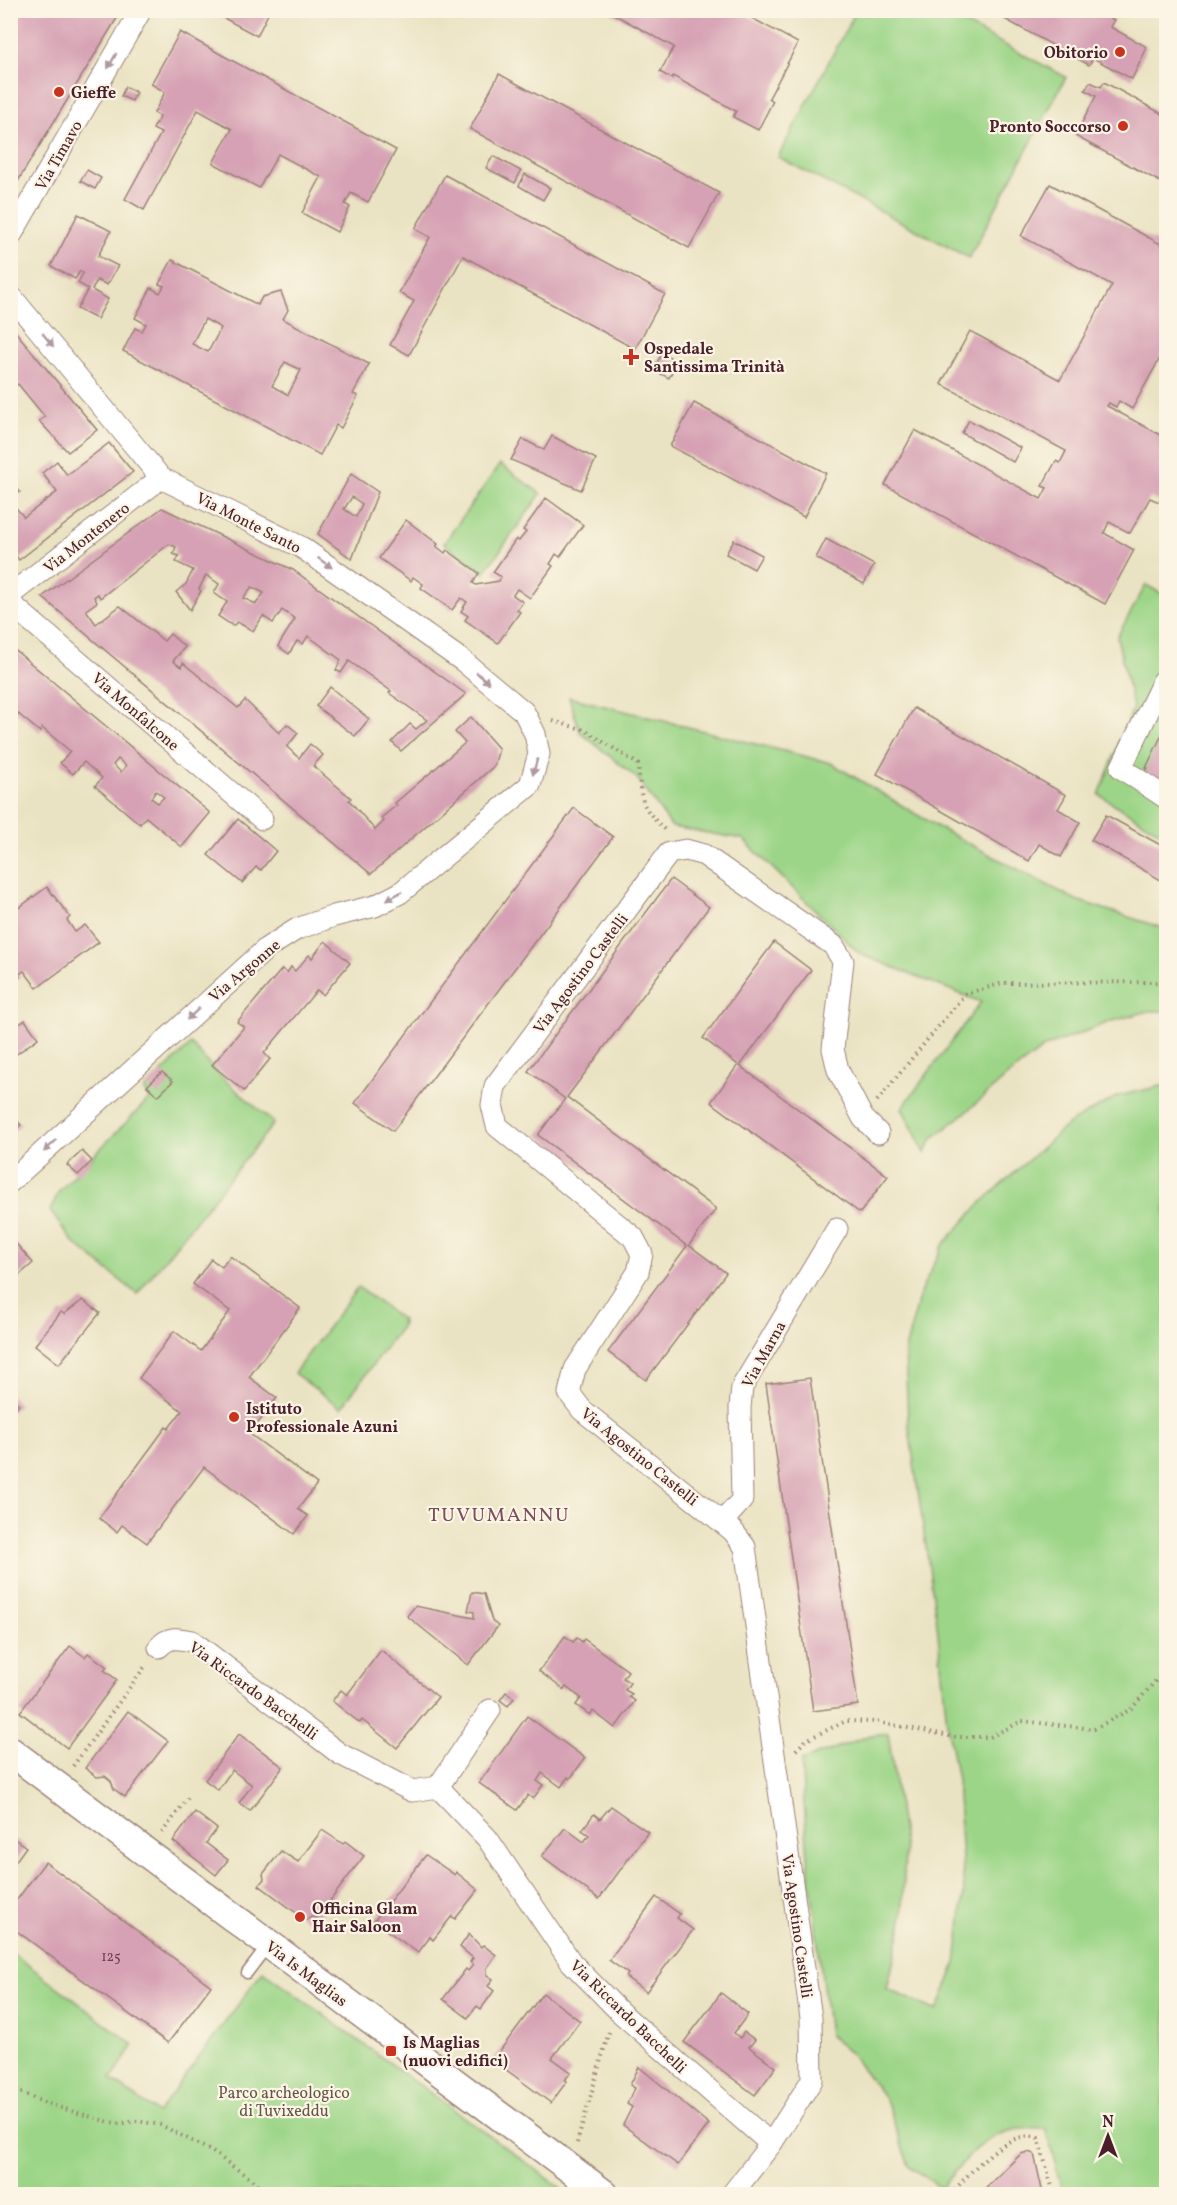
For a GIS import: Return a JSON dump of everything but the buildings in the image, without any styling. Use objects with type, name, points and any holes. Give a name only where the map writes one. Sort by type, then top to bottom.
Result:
[{"type":"street","name":"Via Timavo","points":[[10,237],[141,10]]},
{"type":"street","name":"Via Monte Santo","points":[[10,295],[161,478],[301,547],[463,661],[524,712]]},
{"type":"street","name":"Via Montenero","points":[[10,595],[161,478]]},
{"type":"street","name":"Via Monfalcone","points":[[10,603],[262,819]]},
{"type":"street","points":[[1163,681],[1121,768],[1167,798]]},
{"type":"street","name":"Via Argonne","points":[[10,1182],[267,948],[297,929],[334,916],[375,906],[400,893],[530,785],[539,754],[535,734],[524,712]]},
{"type":"street","points":[[686,850],[704,855],[833,945],[843,961],[833,1048],[838,1070],[863,1118],[878,1133]]},
{"type":"street","name":"Via Agostino Castelli","points":[[686,850],[669,854],[495,1086],[492,1105],[496,1126],[633,1237],[642,1254],[638,1272],[575,1369],[569,1393],[582,1410],[733,1531],[745,1547],[811,2019],[812,2080],[771,2144],[732,2194]]},
{"type":"street","name":"Via Marna","points":[[722,1522],[742,1500],[740,1408],[742,1387],[837,1229]]},
{"type":"street","name":"Via Riccardo Bacchelli","points":[[159,1647],[176,1637],[192,1641],[340,1754],[412,1791],[438,1787],[487,1838],[571,1962],[615,2008],[771,2144]]},
{"type":"street","points":[[438,1787],[490,1710]]},
{"type":"street","name":"Via Is Maglias","points":[[10,1751],[604,2194]]},
{"type":"lane","points":[[247,1973],[270,1944]]},
{"type":"path","points":[[585,730],[638,764],[642,804],[650,815],[686,850]]},
{"type":"path","points":[[863,1118],[966,994],[1004,983],[1167,982]]},
{"type":"path","points":[[58,1786],[159,1647]]},
{"type":"path","points":[[776,1770],[806,1740],[846,1721],[878,1722],[956,1737],[990,1737],[1022,1721],[1094,1729],[1131,1709],[1167,1669]]},
{"type":"path","points":[[147,1852],[189,1795]]},
{"type":"path","points":[[570,2169],[615,2008]]},
{"type":"path","points":[[10,2088],[45,2103],[118,2124],[136,2121],[161,2125],[211,2151],[272,2194]]},
{"type":"path","points":[[951,2194],[976,2167],[1012,2138],[1031,2136],[1038,2138],[1054,2194]]},
{"type":"green space","points":[[856,11],[940,11],[1066,77],[969,258],[778,157]]},
{"type":"green space","points":[[500,464],[541,494],[484,573],[444,543]]},
{"type":"green space","points":[[1146,585],[1166,596],[1166,836],[1099,795],[1133,707],[1117,637]]},
{"type":"green space","points":[[569,697],[831,763],[941,829],[1076,900],[1166,929],[1166,1011],[1149,1011],[1112,1021],[1045,1047],[932,1139],[925,1153],[902,1108],[981,1002],[860,954],[743,839],[672,827],[637,778],[580,732]]},
{"type":"green space","points":[[191,1044],[217,1073],[274,1123],[137,1294],[73,1242],[50,1211],[59,1191],[150,1098],[144,1090]]},
{"type":"green space","points":[[1166,1085],[1166,2082],[1162,2105],[1166,2111],[1166,2194],[1063,2194],[1046,2129],[1018,2129],[994,2137],[974,2151],[941,2188],[909,2166],[886,2100],[851,2054],[829,2035],[809,1870],[801,1761],[871,1735],[888,1733],[905,1850],[902,1925],[887,1989],[937,2011],[956,1964],[964,1891],[957,1780],[947,1724],[937,1624],[908,1421],[905,1350],[921,1291],[943,1245],[981,1203],[1068,1124],[1118,1096]]},
{"type":"green space","points":[[358,1287],[402,1320],[403,1324],[341,1408],[294,1373]]},
{"type":"green space","name":"Parco archeologico di Tuvixeddu","points":[[11,1952],[134,2045],[111,2079],[158,2113],[263,1971],[561,2188],[562,2194],[11,2194]]},
{"type":"place","name":"Obitorio","points":[[1120,52]]},
{"type":"place","name":"Gieffe","points":[[59,92]]},
{"type":"place","name":"Pronto Soccorso","points":[[1123,126]]},
{"type":"place","name":"Ospedale Santissima Trinità","points":[[631,357]]},
{"type":"place","name":"Istituto Professionale Azuni","points":[[234,1417]]},
{"type":"place","name":"Officina Glam Hair Saloon","points":[[300,1917]]},
{"type":"place","name":"Is Maglias (nuovi edifici)","points":[[391,2051]]},
{"type":"district","name":"TUVUMANNU","points":[[499,1514]]}]
